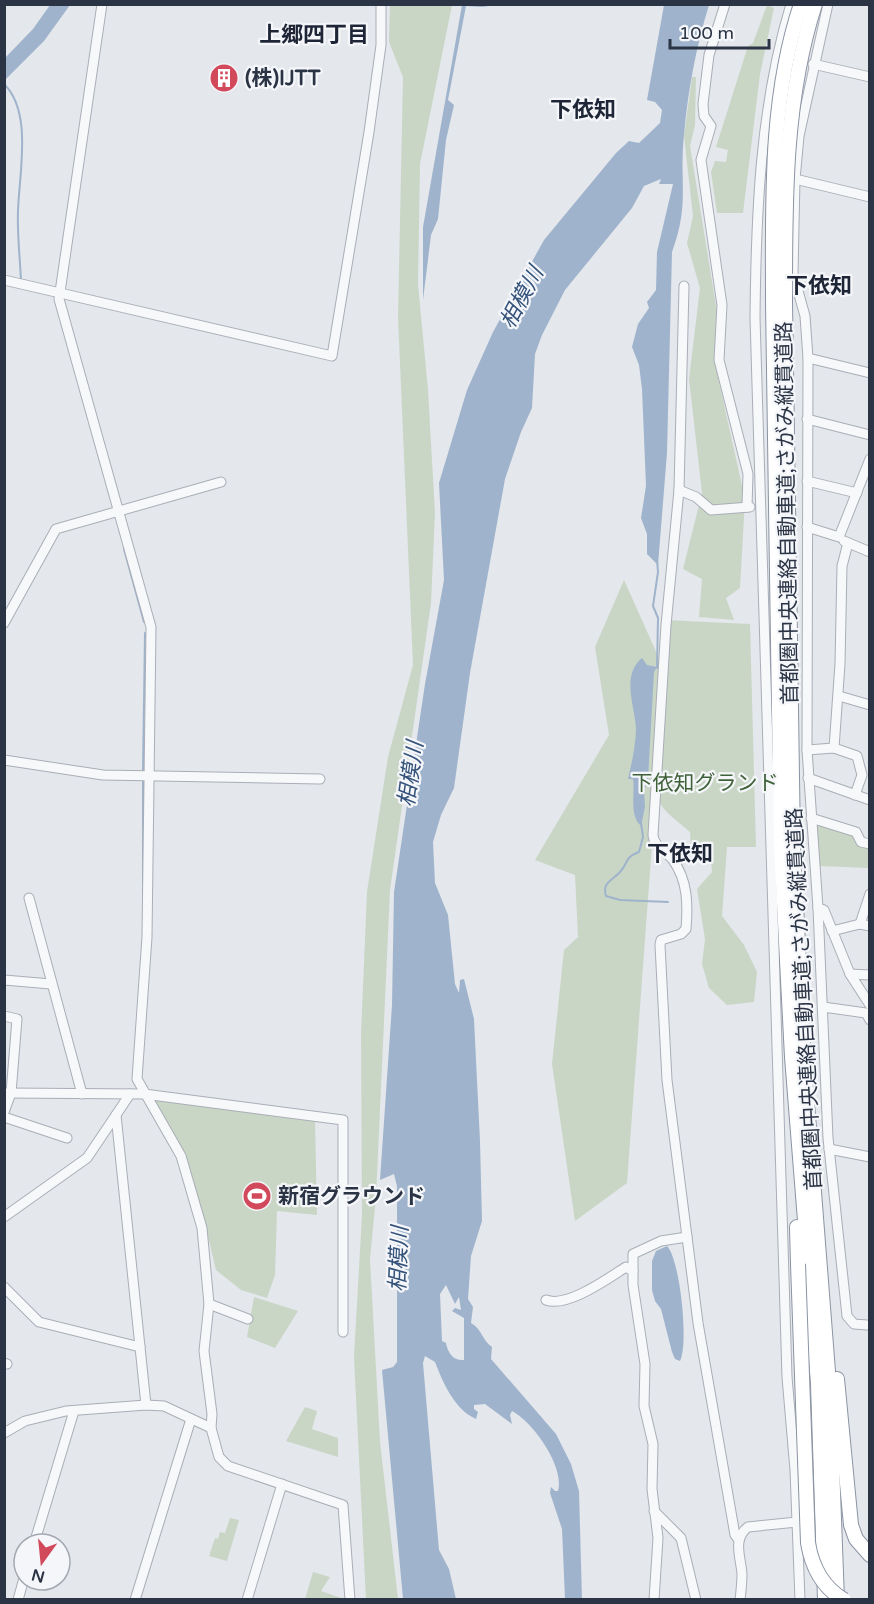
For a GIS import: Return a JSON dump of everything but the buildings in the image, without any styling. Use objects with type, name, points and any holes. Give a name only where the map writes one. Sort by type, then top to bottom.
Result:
[{"type":"highway","name":"首都圏中央連絡自動車道;さがみ縦貫道路","points":[[801,4],[784,77],[778,122],[773,215],[779,302],[793,845],[804,1064],[829,1384],[837,1599]]},
{"type":"highway","name":"首都圏中央連絡自動車道;さがみ縦貫道路","points":[[815,4],[797,79],[788,146],[779,302],[781,824],[792,1057],[817,1372],[825,1599]]},
{"type":"highway","points":[[792,1057],[808,1543],[819,1577],[831,1591],[844,1599]]},
{"type":"highway","points":[[820,1249],[834,1350],[851,1525],[856,1539],[870,1555]]},
{"type":"street","points":[[102,4],[58,293],[151,627],[147,937],[137,1079],[181,1156],[202,1228],[209,1304],[204,1351],[212,1414],[211,1428],[222,1462],[343,1505],[350,1599]]},
{"type":"street","points":[[4,280],[332,356],[369,132],[381,45],[381,4]]},
{"type":"street","points":[[725,4],[709,55],[703,111],[711,126],[701,160],[722,305],[719,360],[748,474],[747,507]]},
{"type":"street","points":[[791,4],[773,84],[756,210],[755,318],[762,507],[762,624],[787,1365],[800,1599]]},
{"type":"street","points":[[828,4],[799,136],[794,211],[793,273],[805,316],[808,358],[807,750],[818,908],[829,1149],[847,1316],[854,1324],[867,1325]]},
{"type":"street","points":[[813,64],[870,77]]},
{"type":"street","points":[[795,179],[870,197]]},
{"type":"street","points":[[756,210],[794,211]]},
{"type":"street","points":[[684,286],[680,490],[666,625],[653,835],[657,846],[675,862],[686,886],[686,929],[681,934],[661,940],[659,954],[667,1080],[698,1323],[732,1514],[739,1540],[742,1573],[740,1599]]},
{"type":"street","points":[[808,358],[870,373]]},
{"type":"street","points":[[807,419],[870,435]]},
{"type":"street","points":[[834,748],[839,696],[844,540],[856,493],[870,459]]},
{"type":"street","points":[[807,481],[856,493]]},
{"type":"street","points":[[4,623],[56,529],[221,482]]},
{"type":"street","points":[[680,490],[696,497],[711,510],[762,507]]},
{"type":"street","points":[[807,527],[870,552]]},
{"type":"street","points":[[839,696],[870,705]]},
{"type":"street","points":[[807,750],[834,748],[857,756],[866,774],[855,795]]},
{"type":"street","points":[[4,760],[103,775],[320,779]]},
{"type":"street","points":[[808,778],[870,800]]},
{"type":"street","points":[[811,818],[856,832],[861,842],[870,844]]},
{"type":"street","points":[[832,931],[865,925],[870,894]]},
{"type":"street","points":[[29,898],[82,1094]]},
{"type":"street","points":[[818,908],[824,910],[850,974],[870,1005]]},
{"type":"street","points":[[850,974],[870,975]]},
{"type":"street","points":[[4,980],[51,984]]},
{"type":"street","points":[[823,1007],[866,1013],[870,1020]]},
{"type":"street","points":[[4,1016],[17,1019],[4,1112]]},
{"type":"street","points":[[8,1093],[144,1094],[343,1120],[343,1332]]},
{"type":"street","points":[[4,1217],[87,1158],[130,1094]]},
{"type":"street","points":[[116,1115],[146,1405]]},
{"type":"street","points":[[4,1117],[67,1138]]},
{"type":"street","points":[[829,1149],[870,1157]]},
{"type":"street","points":[[654,1599],[658,1538],[654,1511],[653,1444],[644,1406],[645,1364],[633,1271],[633,1254],[661,1241],[687,1237]]},
{"type":"street","points":[[546,1300],[560,1303],[608,1280],[626,1267],[633,1271]]},
{"type":"street","points":[[4,1287],[39,1322],[140,1347]]},
{"type":"street","points":[[209,1304],[248,1318]]},
{"type":"street","points":[[4,1433],[35,1418],[74,1411],[146,1405],[164,1406],[211,1428]]},
{"type":"street","points":[[38,1532],[74,1411]]},
{"type":"street","points":[[135,1599],[191,1419]]},
{"type":"street","points":[[247,1599],[282,1484]]},
{"type":"street","points":[[654,1511],[681,1538],[696,1599]]},
{"type":"street","points":[[732,1514],[750,1527]]},
{"type":"street","points":[[739,1540],[743,1531],[750,1527],[797,1522]]},
{"type":"green space","points":[[390,5],[452,5],[420,164],[418,284],[428,390],[435,513],[431,603],[390,890],[376,1197],[370,1259],[380,1442],[398,1599],[366,1600],[354,1357],[362,1215],[361,1034],[367,892],[388,757],[413,665],[398,317],[403,77],[389,42]]},
{"type":"green space","points":[[767,5],[774,8],[760,74],[743,213],[717,213],[711,172],[715,161],[726,162],[728,150],[716,147],[748,46],[753,43]]},
{"type":"green space","points":[[692,77],[696,77],[695,125],[690,146],[717,312],[715,364],[745,499],[740,588],[726,598],[734,620],[699,617],[702,579],[683,569],[702,493],[689,379],[700,288],[687,243],[693,216],[684,136]]},
{"type":"green space","name":"下依知グランド","points":[[624,580],[662,665],[665,620],[750,624],[756,847],[727,847],[722,916],[744,945],[757,972],[754,1002],[727,1005],[709,988],[702,964],[705,939],[697,889],[712,872],[710,849],[691,850],[690,832],[660,804],[657,789],[658,763],[627,1183],[575,1221],[552,1064],[564,950],[578,937],[575,875],[535,860],[609,735],[595,647]]},
{"type":"green space","points":[[816,823],[852,835],[857,844],[869,848],[869,868],[818,866]]},
{"type":"green space","name":"新宿グラウンド","points":[[153,1100],[315,1121],[317,1215],[277,1211],[275,1275],[267,1298],[241,1290],[216,1270],[205,1224],[181,1145]]},
{"type":"green space","points":[[254,1297],[298,1311],[275,1348],[247,1337]]},
{"type":"green space","points":[[305,1407],[317,1411],[312,1429],[338,1438],[338,1457],[286,1441]]},
{"type":"green space","points":[[230,1518],[239,1520],[227,1561],[209,1556],[215,1538],[218,1539],[220,1532],[225,1533]]},
{"type":"green space","points":[[313,1572],[330,1577],[321,1591],[344,1599],[305,1599]]},
{"type":"water","points":[[50,5],[70,5],[44,41],[5,80],[5,58],[33,29]]},
{"type":"water","points":[[462,5],[496,5],[466,6],[448,100],[454,105],[446,140],[438,219],[431,235],[423,300],[423,227]]},
{"type":"water","name":"相模川","points":[[664,5],[709,5],[696,53],[688,102],[683,151],[681,220],[672,252],[667,453],[658,565],[647,554],[647,534],[641,518],[646,486],[642,389],[639,365],[632,347],[638,324],[649,308],[647,302],[656,290],[657,252],[673,184],[659,184],[661,179],[644,186],[632,208],[565,290],[535,354],[532,408],[505,479],[470,673],[454,788],[441,815],[433,842],[435,883],[448,915],[455,984],[459,993],[460,980],[464,979],[474,1019],[482,1221],[471,1256],[468,1299],[473,1307],[471,1323],[478,1328],[492,1347],[491,1359],[556,1434],[571,1464],[579,1491],[582,1599],[565,1599],[562,1529],[550,1493],[551,1487],[558,1491],[559,1481],[557,1470],[546,1446],[529,1425],[512,1411],[510,1415],[512,1424],[485,1404],[474,1405],[474,1409],[478,1412],[476,1419],[469,1415],[456,1403],[435,1362],[425,1356],[423,1363],[439,1550],[449,1569],[456,1599],[403,1599],[382,1370],[393,1367],[397,1362],[397,1186],[394,1174],[380,1180],[392,1005],[394,892],[425,684],[444,580],[439,483],[467,390],[493,332],[544,240],[616,153],[629,141],[639,143],[660,123],[662,110],[655,102],[647,100]],"holes":[[[446,1285],[455,1304],[459,1297],[461,1310],[455,1308],[452,1311],[464,1318],[464,1360],[454,1358],[446,1343],[442,1341],[440,1294]]]},
{"type":"water","points":[[642,658],[647,665],[657,667],[654,672],[648,779],[644,791],[645,807],[641,826],[635,816],[633,779],[628,779],[636,731],[630,683],[635,665]]},
{"type":"water","points":[[667,1246],[676,1267],[682,1302],[684,1338],[680,1361],[675,1359],[672,1352],[661,1309],[655,1301],[652,1290],[652,1261],[656,1251]]},
{"type":"waterway","points":[[4,84],[19,110],[21,127],[22,162],[18,220],[21,281]]},
{"type":"waterway","points":[[124,549],[144,622]]},
{"type":"waterway","points":[[657,559],[658,572],[653,606],[658,618],[657,668]]},
{"type":"waterway","points":[[143,771],[145,633]]},
{"type":"waterway","points":[[143,780],[143,933]]},
{"type":"waterway","points":[[641,823],[643,837],[639,852],[628,859],[623,869],[607,885],[606,896],[620,900],[668,902]]},
{"type":"place","name":"(株)IJTT","points":[[224,78]]},
{"type":"place","name":"新宿グラウンド","points":[[257,1196]]},
{"type":"district","name":"上郷四丁目","points":[[314,34]]},
{"type":"district","name":"下依知","points":[[583,109]]},
{"type":"district","name":"下依知","points":[[819,285]]},
{"type":"district","name":"下依知","points":[[680,853]]}]
